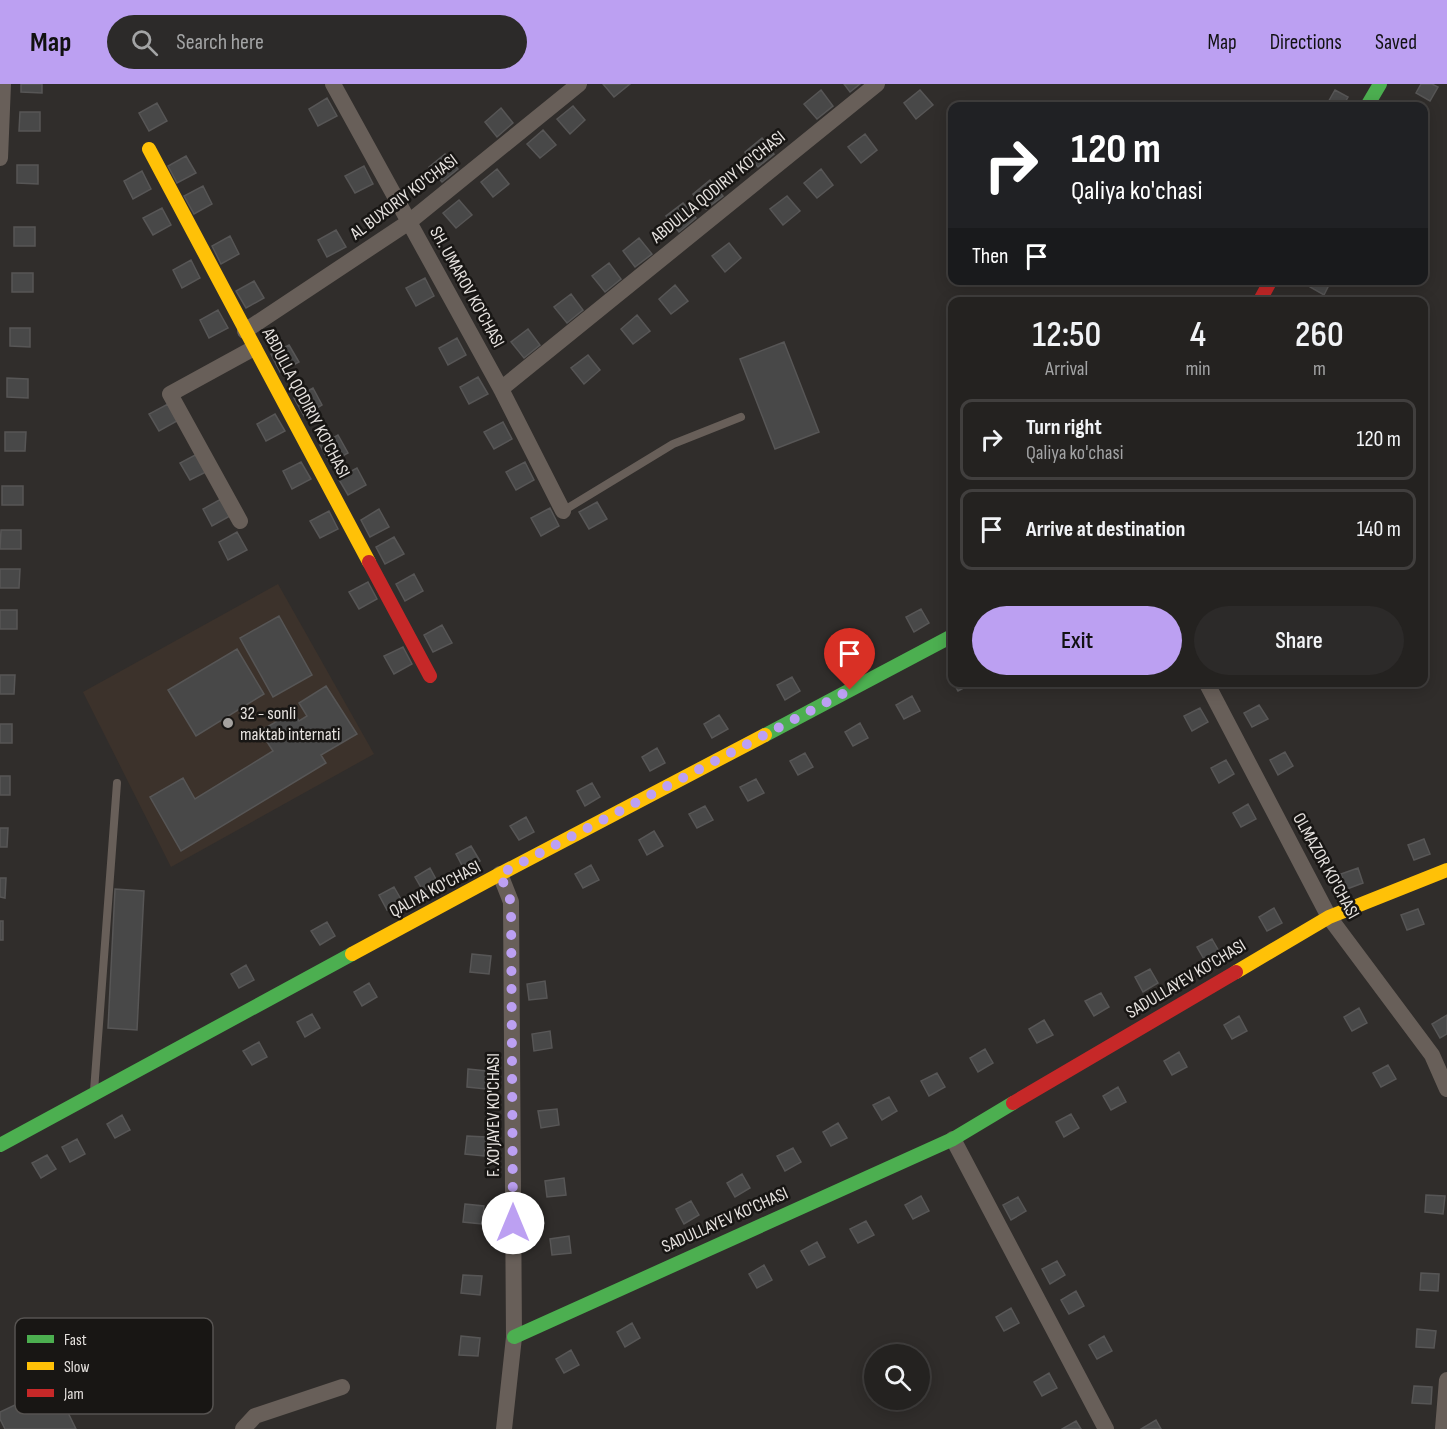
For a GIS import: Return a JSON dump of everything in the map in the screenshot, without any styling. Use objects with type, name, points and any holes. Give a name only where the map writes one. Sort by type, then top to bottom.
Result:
[{"type":"street","points":[[0,158],[3,84]]},
{"type":"street","name":"SH. UMAROV KO'CHASI","points":[[333,84],[501,389],[563,511]]},
{"type":"street","name":"AL BUXORIY KO'CHASI","points":[[245,331],[409,222],[579,84]]},
{"type":"street","name":"ABDULLA QODIRIY KO'CHASI","points":[[501,389],[877,84]]},
{"type":"street","points":[[1369,102],[1380,84]]},
{"type":"street","name":"ABDULLA QODIRIY KO'CHASI","points":[[149,149],[430,676]]},
{"type":"street","points":[[240,521],[170,394],[254,348]]},
{"type":"street","name":"QALIYA KO'CHASI","points":[[0,1145],[500,874],[948,638]]},
{"type":"street","name":"OLMAZOR KO'CHASI","points":[[1209,687],[1329,917],[1432,1055],[1447,1089]]},
{"type":"street","name":"SADULLAYEV KO'CHASI","points":[[514,1337],[953,1139],[1329,917],[1447,870]]},
{"type":"street","name":"F. XO'JAYEV KO'CHASI","points":[[500,874],[511,902],[514,1337],[504,1429]]},
{"type":"street","points":[[953,1139],[1106,1429]]},
{"type":"street","points":[[1443,1429],[1447,1380]]},
{"type":"street","points":[[243,1429],[255,1416],[342,1387]]},
{"type":"lane","points":[[563,511],[673,444],[741,417]]},
{"type":"lane","points":[[93,1095],[117,783]]},
{"type":"shaded area","name":"32 - sonli maktab internati","points":[[278,584],[374,754],[171,867],[83,692]]},
{"type":"building","points":[[21,84],[42,84],[42,93],[21,92]]},
{"type":"building","points":[[603,84],[630,84],[614,97]]},
{"type":"building","points":[[844,84],[860,84],[850,92]]},
{"type":"building","points":[[1421,84],[1432,84],[1438,87],[1430,101],[1416,93]]},
{"type":"building","points":[[821,90],[833,106],[817,119],[804,104]]},
{"type":"building","points":[[920,90],[933,105],[916,119],[904,103]]},
{"type":"building","points":[[1335,90],[1348,97],[1345,102],[1328,102]]},
{"type":"building","points":[[327,98],[337,116],[318,126],[309,109]]},
{"type":"building","points":[[157,103],[167,121],[149,131],[139,113]]},
{"type":"building","points":[[573,106],[585,120],[570,134],[557,119]]},
{"type":"building","points":[[501,108],[513,123],[497,137],[485,122]]},
{"type":"building","points":[[20,112],[40,112],[40,131],[19,131]]},
{"type":"building","points":[[543,130],[556,145],[540,158],[527,144]]},
{"type":"building","points":[[865,134],[877,150],[861,163],[848,147]]},
{"type":"building","points":[[762,138],[774,154],[758,167],[745,152]]},
{"type":"building","points":[[445,154],[458,169],[442,182],[429,167]]},
{"type":"building","points":[[186,156],[196,173],[177,183],[168,166]]},
{"type":"building","points":[[17,165],[38,165],[38,184],[17,183]]},
{"type":"building","points":[[364,166],[373,184],[355,193],[345,176]]},
{"type":"building","points":[[497,169],[509,184],[493,197],[481,182]]},
{"type":"building","points":[[821,169],[833,185],[817,198],[804,183]]},
{"type":"building","points":[[142,171],[151,189],[133,199],[124,181]]},
{"type":"building","points":[[710,180],[723,196],[706,209],[693,194]]},
{"type":"building","points":[[203,186],[212,204],[194,214],[184,196]]},
{"type":"building","points":[[787,196],[800,211],[783,225],[770,209]]},
{"type":"building","points":[[459,200],[472,215],[456,228],[443,213]]},
{"type":"building","points":[[683,203],[696,218],[679,232],[666,216]]},
{"type":"building","points":[[162,208],[171,225],[153,235],[143,218]]},
{"type":"building","points":[[14,227],[35,227],[35,246],[14,246]]},
{"type":"building","points":[[336,230],[346,247],[327,257],[318,240]]},
{"type":"building","points":[[230,236],[239,254],[221,264],[212,246]]},
{"type":"building","points":[[639,238],[652,254],[635,267],[623,251]]},
{"type":"building","points":[[729,243],[741,258],[725,272],[712,256]]},
{"type":"building","points":[[191,260],[200,278],[182,288],[173,270]]},
{"type":"building","points":[[609,263],[621,279],[605,292],[592,276]]},
{"type":"building","points":[[12,273],[33,273],[33,292],[12,292]]},
{"type":"building","points":[[425,278],[434,296],[416,306],[406,288]]},
{"type":"building","points":[[254,281],[264,298],[246,308],[236,291]]},
{"type":"building","points":[[675,285],[688,301],[671,314],[659,299]]},
{"type":"building","points":[[1311,285],[1329,285],[1324,295],[1310,287]]},
{"type":"building","points":[[571,294],[583,310],[567,323],[554,307]]},
{"type":"building","points":[[218,310],[228,328],[209,338],[200,320]]},
{"type":"building","points":[[637,315],[650,331],[633,344],[621,329]]},
{"type":"building","points":[[10,328],[30,328],[30,347],[10,346]]},
{"type":"building","points":[[528,329],[540,345],[524,358],[511,342]]},
{"type":"building","points":[[457,338],[466,355],[448,365],[439,348]]},
{"type":"building","points":[[784,342],[819,432],[775,449],[740,359]]},
{"type":"building","points":[[289,345],[299,362],[280,372],[271,354]]},
{"type":"building","points":[[588,355],[600,370],[584,384],[571,368]]},
{"type":"building","points":[[478,377],[488,394],[469,404],[460,387]]},
{"type":"building","points":[[7,378],[28,379],[28,398],[7,397]]},
{"type":"building","points":[[313,388],[322,405],[304,416],[294,398]]},
{"type":"building","points":[[168,404],[177,421],[159,431],[149,414]]},
{"type":"building","points":[[275,414],[285,431],[266,441],[257,424]]},
{"type":"building","points":[[503,422],[512,439],[494,449],[484,432]]},
{"type":"building","points":[[5,432],[26,432],[25,451],[5,451]]},
{"type":"building","points":[[338,435],[348,453],[330,463],[320,445]]},
{"type":"building","points":[[199,453],[208,471],[190,480],[180,463]]},
{"type":"building","points":[[301,462],[311,479],[292,489],[283,471]]},
{"type":"building","points":[[525,462],[534,480],[516,490],[506,472]]},
{"type":"building","points":[[357,468],[366,485],[348,495],[338,478]]},
{"type":"building","points":[[2,486],[23,486],[23,505],[2,505]]},
{"type":"building","points":[[221,499],[230,516],[212,526],[203,509]]},
{"type":"building","points":[[597,502],[607,519],[589,529],[579,512]]},
{"type":"building","points":[[550,508],[559,526],[541,536],[531,518]]},
{"type":"building","points":[[379,509],[389,527],[370,537],[361,520]]},
{"type":"building","points":[[329,511],[338,529],[320,538],[310,521]]},
{"type":"building","points":[[1,530],[21,530],[21,549],[0,549]]},
{"type":"building","points":[[237,532],[247,550],[228,560],[219,542]]},
{"type":"building","points":[[394,537],[404,554],[385,564],[376,547]]},
{"type":"building","points":[[0,569],[20,569],[19,588],[0,588]]},
{"type":"building","points":[[414,574],[423,591],[405,601],[396,584]]},
{"type":"building","points":[[368,582],[377,599],[359,609],[349,592]]},
{"type":"building","points":[[921,609],[929,623],[914,632],[906,617]]},
{"type":"building","points":[[0,610],[17,610],[17,629],[0,629]]},
{"type":"building","points":[[279,616],[312,675],[273,697],[240,638]]},
{"type":"building","points":[[442,625],[452,643],[433,652],[424,635]]},
{"type":"building","points":[[856,643],[864,658],[849,666],[841,652]]},
{"type":"building","points":[[403,647],[412,664],[394,674],[384,656]]},
{"type":"building","points":[[237,649],[264,694],[196,736],[168,690]]},
{"type":"building","points":[[0,675],[15,675],[14,694],[0,694]]},
{"type":"building","points":[[792,677],[800,691],[785,700],[777,685]]},
{"type":"building","points":[[326,686],[357,734],[321,755],[326,763],[181,851],[150,797],[183,778],[195,799],[273,751],[260,731],[293,712],[299,721],[307,716],[299,703]]},
{"type":"building","points":[[912,696],[920,711],[904,719],[896,705]]},
{"type":"building","points":[[1259,705],[1268,719],[1252,727],[1244,713]]},
{"type":"building","points":[[1200,708],[1208,722],[1192,731],[1184,716]]},
{"type":"building","points":[[719,715],[728,729],[712,738],[704,724]]},
{"type":"building","points":[[860,723],[868,738],[853,746],[845,732]]},
{"type":"building","points":[[0,724],[12,724],[12,743],[0,743]]},
{"type":"building","points":[[657,748],[665,763],[650,771],[642,757]]},
{"type":"building","points":[[1285,752],[1293,766],[1278,775],[1270,760]]},
{"type":"building","points":[[805,753],[813,767],[798,775],[790,761]]},
{"type":"building","points":[[1226,760],[1234,774],[1219,783],[1211,768]]},
{"type":"building","points":[[0,776],[10,776],[10,795],[0,795]]},
{"type":"building","points":[[756,779],[764,793],[748,801],[740,787]]},
{"type":"building","points":[[592,783],[600,797],[585,806],[577,791]]},
{"type":"building","points":[[1248,804],[1256,819],[1241,827],[1233,813]]},
{"type":"building","points":[[705,806],[713,820],[697,828],[689,814]]},
{"type":"building","points":[[526,817],[534,832],[519,840],[510,826]]},
{"type":"building","points":[[0,828],[8,828],[7,847],[0,847]]},
{"type":"building","points":[[654,831],[663,846],[647,855],[639,840]]},
{"type":"building","points":[[1424,839],[1430,854],[1414,860],[1408,845]]},
{"type":"building","points":[[471,846],[480,861],[464,869],[456,854]]},
{"type":"building","points":[[591,865],[599,880],[583,888],[575,874]]},
{"type":"building","points":[[430,868],[438,883],[423,891],[415,877]]},
{"type":"building","points":[[1358,868],[1363,883],[1347,889],[1341,874]]},
{"type":"building","points":[[0,878],[6,878],[5,898],[0,897]]},
{"type":"building","points":[[394,887],[402,901],[387,910],[379,895]]},
{"type":"building","points":[[115,889],[144,891],[137,1030],[108,1028]]},
{"type":"building","points":[[1274,908],[1282,923],[1267,931],[1259,917]]},
{"type":"building","points":[[1418,909],[1424,924],[1407,930],[1401,915]]},
{"type":"building","points":[[0,921],[3,921],[3,940],[0,940]]},
{"type":"building","points":[[327,922],[335,936],[320,945],[311,931]]},
{"type":"building","points":[[1212,939],[1220,953],[1205,961],[1197,947]]},
{"type":"building","points":[[472,954],[491,956],[489,974],[470,972]]},
{"type":"building","points":[[246,965],[254,980],[239,988],[231,974]]},
{"type":"building","points":[[1150,969],[1158,983],[1143,992],[1135,977]]},
{"type":"building","points":[[545,981],[547,998],[529,1000],[527,984]]},
{"type":"building","points":[[369,983],[377,997],[362,1006],[354,992]]},
{"type":"building","points":[[1101,993],[1109,1007],[1094,1016],[1085,1001]]},
{"type":"building","points":[[1359,1008],[1367,1023],[1352,1031],[1344,1017]]},
{"type":"building","points":[[312,1014],[320,1028],[305,1037],[297,1022]]},
{"type":"building","points":[[1447,1015],[1447,1034],[1440,1038],[1432,1024]]},
{"type":"building","points":[[1239,1016],[1247,1031],[1232,1039],[1224,1025]]},
{"type":"building","points":[[1044,1020],[1053,1035],[1037,1043],[1029,1029]]},
{"type":"building","points":[[550,1031],[552,1048],[534,1051],[532,1034]]},
{"type":"building","points":[[259,1042],[267,1057],[252,1065],[243,1051]]},
{"type":"building","points":[[985,1049],[993,1063],[978,1072],[970,1058]]},
{"type":"building","points":[[1179,1052],[1187,1067],[1172,1075],[1164,1061]]},
{"type":"building","points":[[1388,1065],[1396,1079],[1381,1087],[1373,1073]]},
{"type":"building","points":[[468,1069],[487,1071],[486,1089],[467,1087]]},
{"type":"building","points":[[937,1073],[945,1087],[929,1096],[921,1081]]},
{"type":"building","points":[[1118,1087],[1126,1102],[1111,1110],[1103,1096]]},
{"type":"building","points":[[889,1097],[897,1111],[882,1120],[873,1105]]},
{"type":"building","points":[[557,1109],[559,1125],[541,1128],[538,1111]]},
{"type":"building","points":[[1071,1114],[1079,1128],[1064,1137],[1056,1122]]},
{"type":"building","points":[[122,1115],[130,1130],[115,1138],[107,1124]]},
{"type":"building","points":[[838,1123],[847,1138],[831,1146],[823,1132]]},
{"type":"building","points":[[467,1136],[486,1137],[484,1156],[465,1154]]},
{"type":"building","points":[[77,1139],[85,1154],[70,1162],[62,1147]]},
{"type":"building","points":[[793,1148],[801,1162],[785,1171],[777,1156]]},
{"type":"building","points":[[47,1155],[56,1169],[41,1178],[32,1163]]},
{"type":"building","points":[[742,1174],[750,1188],[735,1197],[727,1183]]},
{"type":"building","points":[[564,1178],[566,1195],[547,1197],[545,1181]]},
{"type":"building","points":[[1426,1195],[1445,1196],[1443,1214],[1425,1212]]},
{"type":"building","points":[[921,1196],[929,1211],[913,1219],[905,1205]]},
{"type":"building","points":[[1018,1197],[1026,1211],[1011,1220],[1003,1205]]},
{"type":"building","points":[[691,1201],[699,1215],[684,1224],[676,1209]]},
{"type":"building","points":[[465,1204],[484,1206],[482,1224],[463,1222]]},
{"type":"building","points":[[866,1221],[874,1235],[858,1243],[850,1229]]},
{"type":"building","points":[[569,1236],[571,1253],[552,1255],[550,1239]]},
{"type":"building","points":[[817,1242],[825,1257],[809,1265],[801,1251]]},
{"type":"building","points":[[1057,1261],[1065,1275],[1050,1284],[1042,1269]]},
{"type":"building","points":[[764,1265],[772,1280],[757,1288],[749,1274]]},
{"type":"building","points":[[1421,1273],[1439,1274],[1438,1291],[1420,1290]]},
{"type":"building","points":[[463,1275],[482,1276],[480,1295],[461,1293]]},
{"type":"building","points":[[1076,1291],[1084,1306],[1069,1314],[1061,1300]]},
{"type":"building","points":[[1011,1308],[1019,1323],[1004,1331],[996,1317]]},
{"type":"building","points":[[632,1323],[640,1338],[625,1347],[617,1332]]},
{"type":"building","points":[[1417,1329],[1436,1331],[1434,1348],[1416,1347]]},
{"type":"building","points":[[461,1336],[480,1338],[478,1356],[459,1355]]},
{"type":"building","points":[[1104,1336],[1112,1351],[1097,1359],[1089,1345]]},
{"type":"building","points":[[571,1350],[579,1365],[564,1373],[556,1359]]},
{"type":"building","points":[[1049,1373],[1057,1388],[1042,1396],[1034,1382]]},
{"type":"building","points":[[1414,1386],[1432,1387],[1431,1404],[1412,1403]]},
{"type":"building","points":[[15,1405],[15,1414],[69,1414],[76,1429],[5,1429],[0,1419],[0,1412]]},
{"type":"building","points":[[1156,1420],[1161,1429],[1141,1429]]},
{"type":"building","points":[[1076,1421],[1081,1429],[1062,1429]]},
{"type":"traffic: fast","points":[[1369,102],[1380,84]]},
{"type":"traffic: fast","points":[[765,735],[948,638]]},
{"type":"traffic: fast","points":[[0,1145],[352,954]]},
{"type":"traffic: fast","points":[[514,1337],[953,1139],[1013,1103]]},
{"type":"traffic: slow","points":[[149,149],[369,562]]},
{"type":"traffic: slow","points":[[352,954],[765,735]]},
{"type":"traffic: slow","points":[[1236,972],[1329,917],[1447,870]]},
{"type":"traffic: jam","points":[[1262,297],[1268,285]]},
{"type":"traffic: jam","points":[[369,562],[430,676]]},
{"type":"traffic: jam","points":[[1013,1103],[1236,972]]},
{"type":"place","name":"32 - sonli maktab internati","points":[[228,723]]},
{"type":"route","points":[[513,1223],[511,902],[500,874],[850,690]]}]
